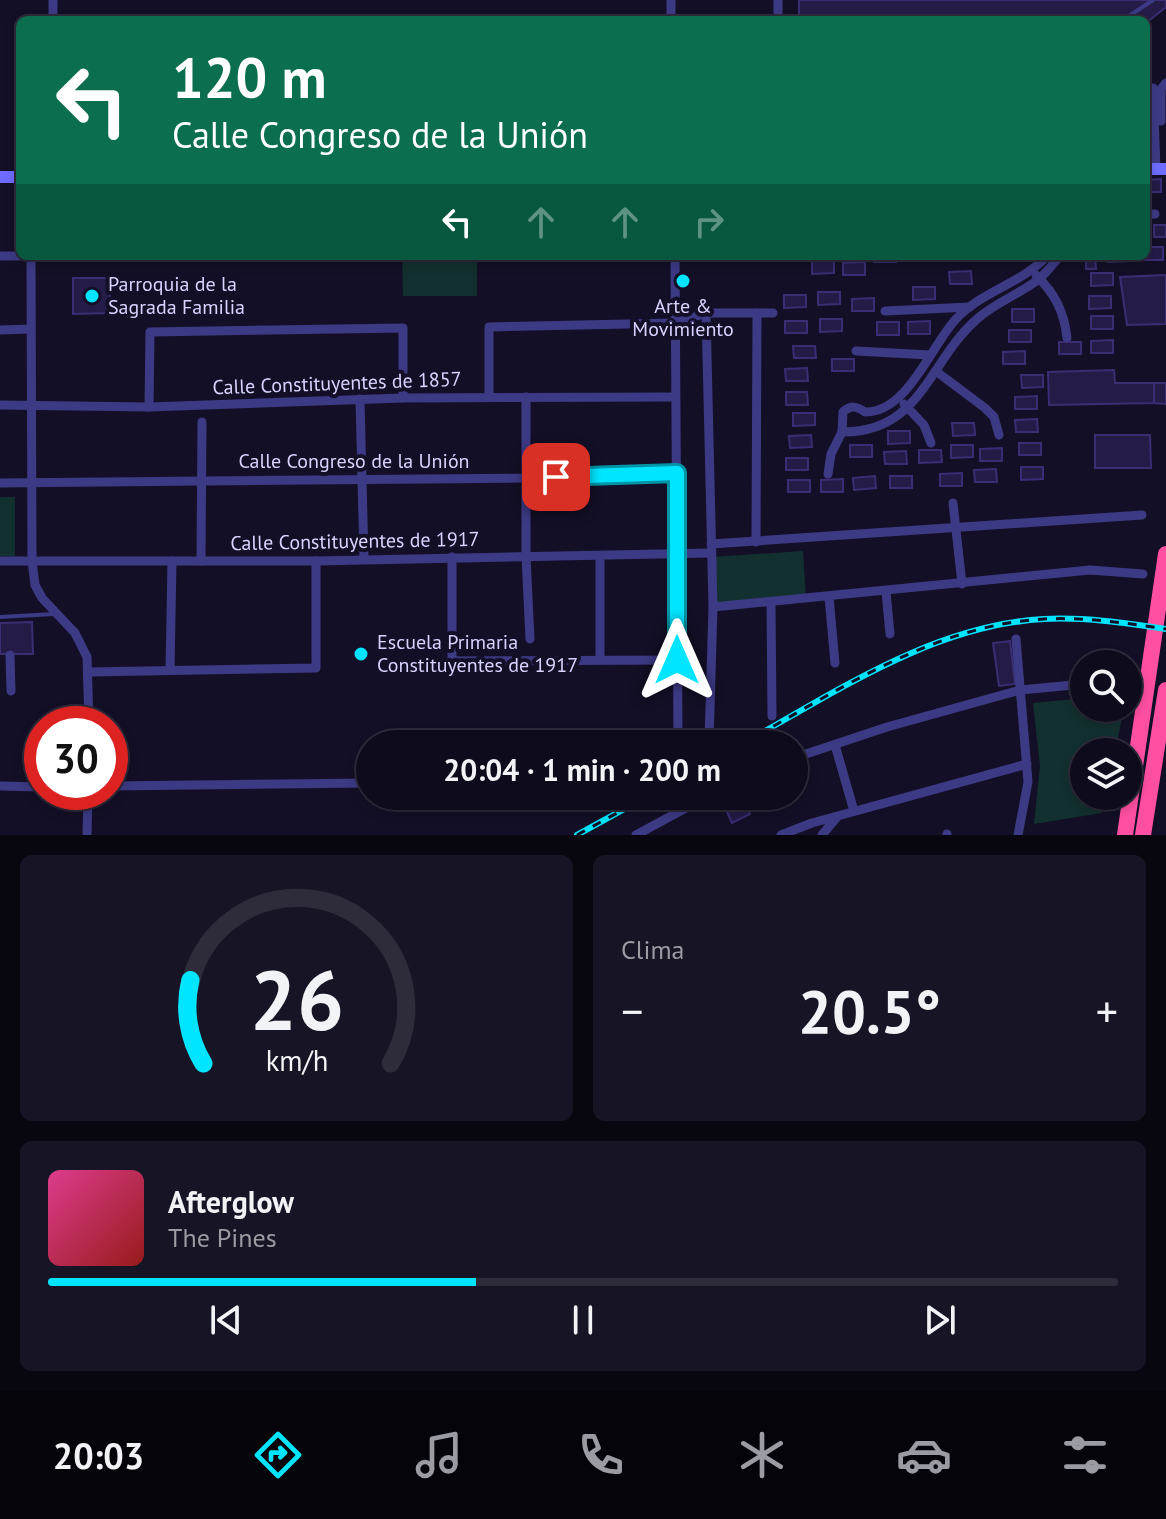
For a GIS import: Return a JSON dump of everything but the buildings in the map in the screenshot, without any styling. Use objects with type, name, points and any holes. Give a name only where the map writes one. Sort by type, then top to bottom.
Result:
[{"type":"highway","points":[[1125,835],[1166,554]]},
{"type":"highway","points":[[1143,835],[1166,690]]},
{"type":"street","points":[[1156,140],[1161,122],[1161,89],[1166,83]]},
{"type":"street","points":[[1150,88],[1156,169]]},
{"type":"street","points":[[31,260],[30,404],[35,585],[42,598],[82,644],[89,672],[89,706]]},
{"type":"street","points":[[675,260],[675,730]]},
{"type":"street","points":[[828,474],[831,454],[842,432],[843,412],[850,407],[873,412],[885,408],[898,398],[952,324],[970,307],[1036,275],[1045,260]]},
{"type":"street","points":[[842,432],[877,428],[908,408],[963,333],[1055,260]]},
{"type":"street","points":[[1036,275],[1064,314],[1067,338]]},
{"type":"street","points":[[885,311],[970,307]]},
{"type":"street","points":[[706,313],[713,607],[709,730]]},
{"type":"street","points":[[489,397],[489,327],[675,323],[706,313],[773,313]]},
{"type":"street","points":[[756,542],[757,313]]},
{"type":"street","points":[[149,407],[150,332],[403,328],[403,398]]},
{"type":"street","points":[[0,330],[30,329]]},
{"type":"street","points":[[856,351],[930,355]]},
{"type":"street","points":[[937,372],[994,417],[999,435]]},
{"type":"street","points":[[526,397],[526,557],[530,639]]},
{"type":"street","name":"Calle Constituyentes de 1857","points":[[0,405],[149,407],[403,398],[675,397]]},
{"type":"street","points":[[898,398],[924,425],[931,443]]},
{"type":"street","points":[[360,399],[364,559]]},
{"type":"street","points":[[201,561],[202,422]]},
{"type":"street","name":"Calle Congreso de la Unión","points":[[0,483],[526,478],[677,473]]},
{"type":"street","points":[[953,503],[962,584]]},
{"type":"street","name":"Calle Constituyentes de 1917","points":[[0,561],[316,561],[677,554],[756,542],[1142,515]]},
{"type":"street","points":[[600,556],[600,659]]},
{"type":"street","points":[[452,557],[452,661],[677,660]]},
{"type":"street","points":[[170,670],[172,561]]},
{"type":"street","points":[[89,672],[316,667],[316,561]]},
{"type":"street","points":[[713,607],[1090,570],[1143,574]]},
{"type":"street","points":[[886,592],[890,634]]},
{"type":"street","points":[[829,597],[835,663]]},
{"type":"street","points":[[771,602],[772,716]]},
{"type":"street","points":[[1016,639],[1028,782],[1018,835]]},
{"type":"street","points":[[10,655],[5,668],[11,691]]},
{"type":"street","points":[[808,754],[887,727],[1020,690],[1070,685]]},
{"type":"street","points":[[835,745],[854,811]]},
{"type":"street","points":[[781,835],[812,823],[1027,764]]},
{"type":"street","points":[[128,786],[356,783]]},
{"type":"street","points":[[0,786],[24,787]]},
{"type":"street","points":[[87,835],[88,810]]},
{"type":"street","points":[[641,834],[683,810]]},
{"type":"street","points":[[822,835],[837,817]]},
{"type":"lane","points":[[1129,16],[1153,0]]},
{"type":"lane","points":[[0,617],[56,614]]},
{"type":"green space","points":[[402,260],[477,260],[477,296],[403,296]]},
{"type":"green space","points":[[0,497],[15,497],[15,556],[0,556]]},
{"type":"green space","points":[[803,551],[806,598],[713,604],[710,557]]},
{"type":"green space","points":[[1070,699],[1070,722],[1121,722],[1118,738],[1070,738],[1070,810],[1103,810],[1102,813],[1034,824],[1040,766],[1033,703]]},
{"type":"railway","points":[[767,730],[887,664],[963,634],[1003,624],[1044,619],[1105,621],[1166,629]]},
{"type":"railway","points":[[577,835],[623,810]]},
{"type":"place","name":"Arte & Movimiento","points":[[683,281]]},
{"type":"place","name":"Parroquia de la Sagrada Familia","points":[[92,296]]},
{"type":"place","name":"Escuela Primaria Constituyentes de 1917","points":[[361,654]]},
{"type":"route","points":[[556,477],[677,473],[677,660]]}]
